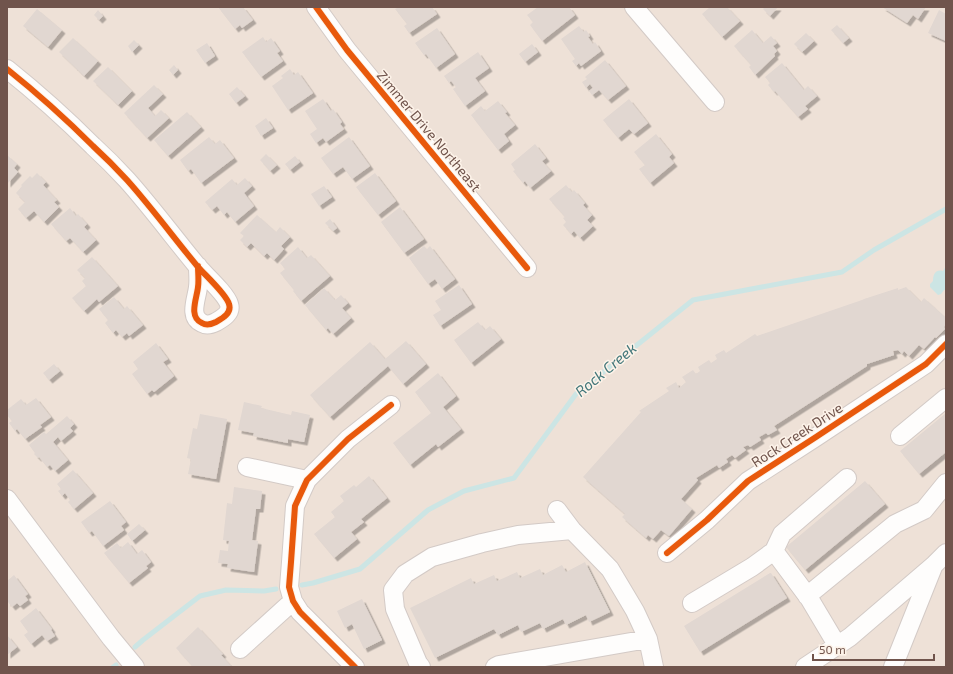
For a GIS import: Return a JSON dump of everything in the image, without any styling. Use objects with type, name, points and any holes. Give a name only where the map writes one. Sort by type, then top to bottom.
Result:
[{"type":"street","name":"Zimmer Drive Northeast","points":[[316,7],[347,50],[527,268]]},
{"type":"street","points":[[634,7],[715,102]]},
{"type":"street","points":[[7,70],[53,108],[122,175],[198,266]]},
{"type":"street","name":"Rock Creek Drive","points":[[667,553],[708,520],[748,481],[926,364],[946,344]]},
{"type":"street","points":[[900,436],[946,398]]},
{"type":"street","points":[[355,667],[300,612],[293,601],[289,587],[295,506],[307,480],[348,440],[391,405]]},
{"type":"street","points":[[247,467],[307,480]]},
{"type":"street","points":[[692,603],[752,567],[774,551],[782,534],[847,478]]},
{"type":"street","points":[[807,596],[895,524],[924,510],[946,483]]},
{"type":"street","points":[[7,499],[135,667]]},
{"type":"street","points":[[557,510],[572,530],[610,569],[635,611],[648,639],[654,667]]},
{"type":"street","points":[[421,667],[395,609],[393,590],[405,574],[432,557],[482,543],[518,535],[572,530]]},
{"type":"street","points":[[774,551],[807,596],[837,645]]},
{"type":"street","points":[[805,667],[850,637],[940,559]]},
{"type":"street","points":[[893,667],[940,559]]},
{"type":"street","points":[[240,649],[293,601]]},
{"type":"street","points":[[495,667],[499,665],[648,639]]},
{"type":"shaded area","points":[[7,7],[946,7],[946,667],[7,667]]},
{"type":"water","points":[[946,266],[946,290],[938,295],[930,287],[930,284],[933,281],[935,273],[938,271],[943,271]]},
{"type":"building","points":[[218,7],[243,7],[253,20],[242,28],[240,25],[235,29]]},
{"type":"building","points":[[396,7],[432,7],[437,14],[409,33],[404,26],[407,24],[395,9],[397,8]]},
{"type":"building","points":[[538,7],[569,7],[575,15],[542,41],[530,25],[533,22],[527,15]]},
{"type":"building","points":[[710,7],[727,7],[740,21],[722,37],[702,14]]},
{"type":"building","points":[[765,7],[778,7],[770,16],[763,9]]},
{"type":"building","points":[[882,7],[926,7],[918,19],[913,15],[907,23]]},
{"type":"building","points":[[37,9],[62,30],[48,47],[23,26]]},
{"type":"building","points":[[98,10],[103,16],[99,20],[94,15]]},
{"type":"building","points":[[939,10],[946,14],[946,41],[928,33]]},
{"type":"building","points":[[837,25],[849,38],[843,43],[831,30]]},
{"type":"building","points":[[579,26],[584,32],[586,30],[590,36],[588,37],[593,44],[595,42],[601,51],[581,66],[579,63],[576,66],[572,61],[575,59],[561,39]]},
{"type":"building","points":[[437,28],[455,54],[436,68],[426,54],[424,55],[415,43]]},
{"type":"building","points":[[752,30],[763,43],[771,36],[777,43],[773,46],[777,51],[774,54],[775,56],[755,75],[749,67],[751,65],[734,46]]},
{"type":"building","points":[[806,33],[814,41],[802,52],[794,44]]},
{"type":"building","points":[[263,37],[266,42],[271,38],[280,51],[277,53],[283,61],[261,77],[242,52]]},
{"type":"building","points":[[73,38],[98,61],[84,76],[59,52]]},
{"type":"building","points":[[134,40],[139,45],[132,52],[128,46]]},
{"type":"building","points":[[207,43],[215,56],[205,63],[196,50]]},
{"type":"building","points":[[532,44],[538,52],[525,62],[519,54]]},
{"type":"building","points":[[478,52],[489,68],[475,78],[485,91],[465,106],[453,89],[456,87],[451,81],[449,83],[444,76]]},
{"type":"building","points":[[605,60],[626,86],[608,100],[599,90],[592,95],[589,91],[593,88],[590,84],[586,88],[582,82],[587,79],[585,77]]},
{"type":"building","points":[[782,63],[804,90],[808,86],[817,96],[805,106],[808,109],[798,117],[768,85],[770,83],[765,77]]},
{"type":"building","points":[[174,65],[178,70],[173,75],[169,70]]},
{"type":"building","points":[[108,67],[132,91],[118,105],[93,81]]},
{"type":"building","points":[[290,69],[294,75],[298,72],[313,93],[288,110],[272,86],[283,78],[281,76]]},
{"type":"building","points":[[154,85],[163,94],[148,108],[155,116],[161,110],[169,118],[147,138],[124,113]]},
{"type":"building","points":[[237,87],[245,96],[236,103],[229,94]]},
{"type":"building","points":[[323,99],[331,111],[333,109],[342,122],[340,124],[344,129],[326,142],[323,138],[316,143],[310,134],[317,129],[305,111]]},
{"type":"building","points":[[629,99],[648,123],[634,134],[629,129],[618,138],[603,120]]},
{"type":"building","points":[[498,101],[507,112],[505,113],[515,125],[504,134],[509,141],[498,150],[471,115],[481,106],[485,111]]},
{"type":"building","points":[[187,112],[201,127],[168,156],[154,140]]},
{"type":"building","points":[[266,118],[273,128],[261,136],[255,126]]},
{"type":"building","points":[[656,134],[672,154],[669,157],[674,163],[650,183],[639,169],[645,165],[634,152]]},
{"type":"building","points":[[209,137],[215,144],[220,140],[234,158],[201,183],[191,169],[188,171],[180,160]]},
{"type":"building","points":[[349,137],[370,166],[352,179],[343,167],[333,174],[321,158]]},
{"type":"building","points":[[535,144],[546,158],[542,161],[551,171],[530,188],[525,181],[523,183],[513,171],[515,170],[511,164]]},
{"type":"building","points":[[266,154],[277,165],[270,171],[260,160]]},
{"type":"building","points":[[7,155],[17,164],[14,168],[18,172],[7,184]]},
{"type":"building","points":[[295,156],[300,162],[290,170],[285,164]]},
{"type":"building","points":[[37,173],[46,182],[43,185],[57,200],[54,202],[59,207],[44,222],[34,211],[26,218],[18,209],[25,202],[16,193],[22,186],[21,185],[30,176],[32,178]]},
{"type":"building","points":[[375,173],[396,201],[378,215],[356,187]]},
{"type":"building","points":[[245,178],[252,186],[244,193],[254,206],[235,222],[227,212],[224,215],[217,206],[212,210],[205,202],[232,179],[237,185]]},
{"type":"building","points":[[566,185],[572,192],[574,190],[585,203],[583,205],[592,215],[587,220],[593,226],[580,238],[574,231],[571,234],[563,225],[566,222],[563,218],[565,217],[549,199]]},
{"type":"building","points":[[324,186],[332,197],[319,206],[311,194]]},
{"type":"building","points":[[400,207],[424,239],[404,253],[381,222]]},
{"type":"building","points":[[70,208],[76,216],[78,214],[87,224],[84,227],[96,240],[83,252],[70,238],[66,241],[51,224]]},
{"type":"building","points":[[257,215],[276,232],[280,227],[290,237],[281,246],[284,249],[274,260],[267,253],[264,256],[251,243],[247,247],[240,240],[244,236],[240,233]]},
{"type":"building","points":[[330,219],[337,228],[333,231],[325,223]]},
{"type":"building","points":[[424,246],[427,249],[430,246],[455,279],[442,289],[435,279],[428,284],[409,258]]},
{"type":"building","points":[[298,247],[307,258],[311,255],[330,276],[301,301],[280,273],[285,269],[280,263]]},
{"type":"building","points":[[92,257],[118,286],[99,302],[97,299],[84,311],[72,298],[86,286],[82,281],[85,278],[77,270]]},
{"type":"building","points":[[459,285],[472,304],[440,326],[433,315],[441,310],[435,301]]},
{"type":"building","points":[[906,287],[921,302],[924,298],[946,318],[945,329],[924,349],[919,345],[909,356],[904,351],[902,354],[898,350],[893,351],[894,355],[867,364],[867,366],[774,426],[777,430],[768,435],[766,433],[759,437],[761,440],[750,447],[748,445],[743,447],[746,450],[735,458],[732,455],[726,459],[728,462],[719,468],[717,465],[696,478],[698,480],[681,499],[692,509],[669,536],[661,530],[653,539],[648,535],[646,538],[622,517],[625,514],[583,477],[641,412],[639,411],[669,391],[666,388],[676,382],[679,388],[686,382],[682,377],[693,370],[696,374],[700,371],[698,367],[709,360],[711,363],[717,359],[715,355],[724,350],[726,353],[755,334],[757,336],[864,299],[898,288],[898,290]]},
{"type":"building","points":[[324,288],[335,300],[341,295],[348,303],[342,308],[351,318],[333,334],[328,328],[326,330],[305,305]]},
{"type":"building","points":[[114,297],[124,309],[127,306],[143,325],[129,336],[127,333],[122,337],[116,330],[113,333],[105,323],[108,320],[99,309]]},
{"type":"building","points":[[478,322],[485,330],[490,326],[501,339],[471,363],[454,340]]},
{"type":"building","points":[[406,341],[426,364],[403,384],[388,366],[330,417],[310,395],[370,342],[385,359]]},
{"type":"building","points":[[156,343],[168,359],[163,362],[174,376],[154,392],[152,390],[147,394],[132,374],[138,369],[133,362]]},
{"type":"building","points":[[54,364],[60,371],[49,380],[43,373]]},
{"type":"building","points":[[438,373],[456,396],[443,407],[461,429],[438,447],[436,444],[410,465],[393,443],[431,413],[415,392]]},
{"type":"building","points":[[36,398],[51,417],[40,425],[42,427],[25,439],[17,429],[15,431],[9,423],[12,421],[7,415],[7,410],[21,399],[26,405]]},
{"type":"building","points":[[244,402],[262,406],[261,408],[291,415],[292,411],[310,415],[304,442],[288,439],[288,443],[253,436],[254,433],[238,430]]},
{"type":"building","points":[[946,413],[946,452],[919,474],[900,451]]},
{"type":"building","points":[[200,414],[227,419],[216,479],[188,474],[191,459],[187,458],[193,428],[197,429]]},
{"type":"building","points":[[67,416],[74,424],[70,428],[73,431],[61,441],[58,437],[53,442],[68,460],[55,471],[50,465],[47,467],[39,457],[38,458],[34,454],[35,453],[29,445],[44,432],[46,434]]},
{"type":"building","points":[[73,470],[93,493],[74,509],[68,502],[70,500],[65,493],[62,496],[58,491],[61,489],[57,484]]},
{"type":"building","points":[[369,476],[387,498],[361,519],[364,522],[351,532],[357,539],[334,558],[314,534],[335,517],[331,512],[344,501],[340,496],[354,485],[356,487]]},
{"type":"building","points":[[865,481],[885,504],[805,570],[786,547]]},
{"type":"building","points":[[234,487],[262,491],[260,509],[256,509],[252,540],[258,541],[254,572],[227,568],[228,564],[218,563],[220,550],[228,551],[229,541],[223,540],[227,503],[232,504]]},
{"type":"building","points":[[110,501],[126,522],[121,526],[124,530],[103,546],[92,531],[89,533],[81,522]]},
{"type":"building","points":[[139,524],[145,530],[132,541],[127,534]]},
{"type":"building","points":[[128,542],[137,554],[142,550],[151,562],[146,566],[148,568],[129,583],[104,553],[117,543],[121,548]]},
{"type":"building","points":[[585,562],[610,612],[589,622],[586,615],[566,625],[563,619],[543,629],[540,623],[521,632],[518,625],[498,635],[494,629],[435,658],[410,608],[471,578],[474,584],[494,575],[497,581],[517,572],[520,578],[540,569],[543,575],[562,565],[566,572]]},
{"type":"building","points":[[770,573],[787,598],[700,652],[684,626]]},
{"type":"building","points":[[14,575],[28,594],[25,596],[28,600],[20,606],[17,603],[12,607],[8,602],[7,603],[7,581]]},
{"type":"building","points":[[362,599],[382,640],[364,649],[352,624],[345,628],[337,611]]},
{"type":"building","points":[[36,608],[52,629],[51,630],[55,636],[47,641],[42,635],[31,644],[24,635],[28,632],[20,621]]},
{"type":"building","points":[[198,627],[223,654],[221,655],[232,667],[193,667],[176,648]]},
{"type":"building","points":[[7,635],[17,647],[7,655]]},
{"type":"waterway","name":"Rock Creek","points":[[302,585],[360,569],[428,510],[464,491],[514,478],[576,394],[693,300],[842,272],[874,250],[946,209]]},
{"type":"waterway","name":"Rock Creek","points":[[135,647],[200,596],[226,590],[264,591],[276,589]]},
{"type":"cycle path","points":[[316,7],[347,50],[527,268]]},
{"type":"cycle path","points":[[7,69],[62,116],[119,171],[145,201],[198,267],[202,271],[224,295],[230,307],[228,313],[214,323],[204,324],[195,316],[194,307],[198,285],[198,280],[198,269],[198,266]]},
{"type":"cycle path","points":[[667,553],[707,520],[748,481],[926,364],[946,344]]},
{"type":"cycle path","points":[[355,667],[300,612],[293,601],[289,587],[295,506],[307,480],[348,439],[391,405]]}]
